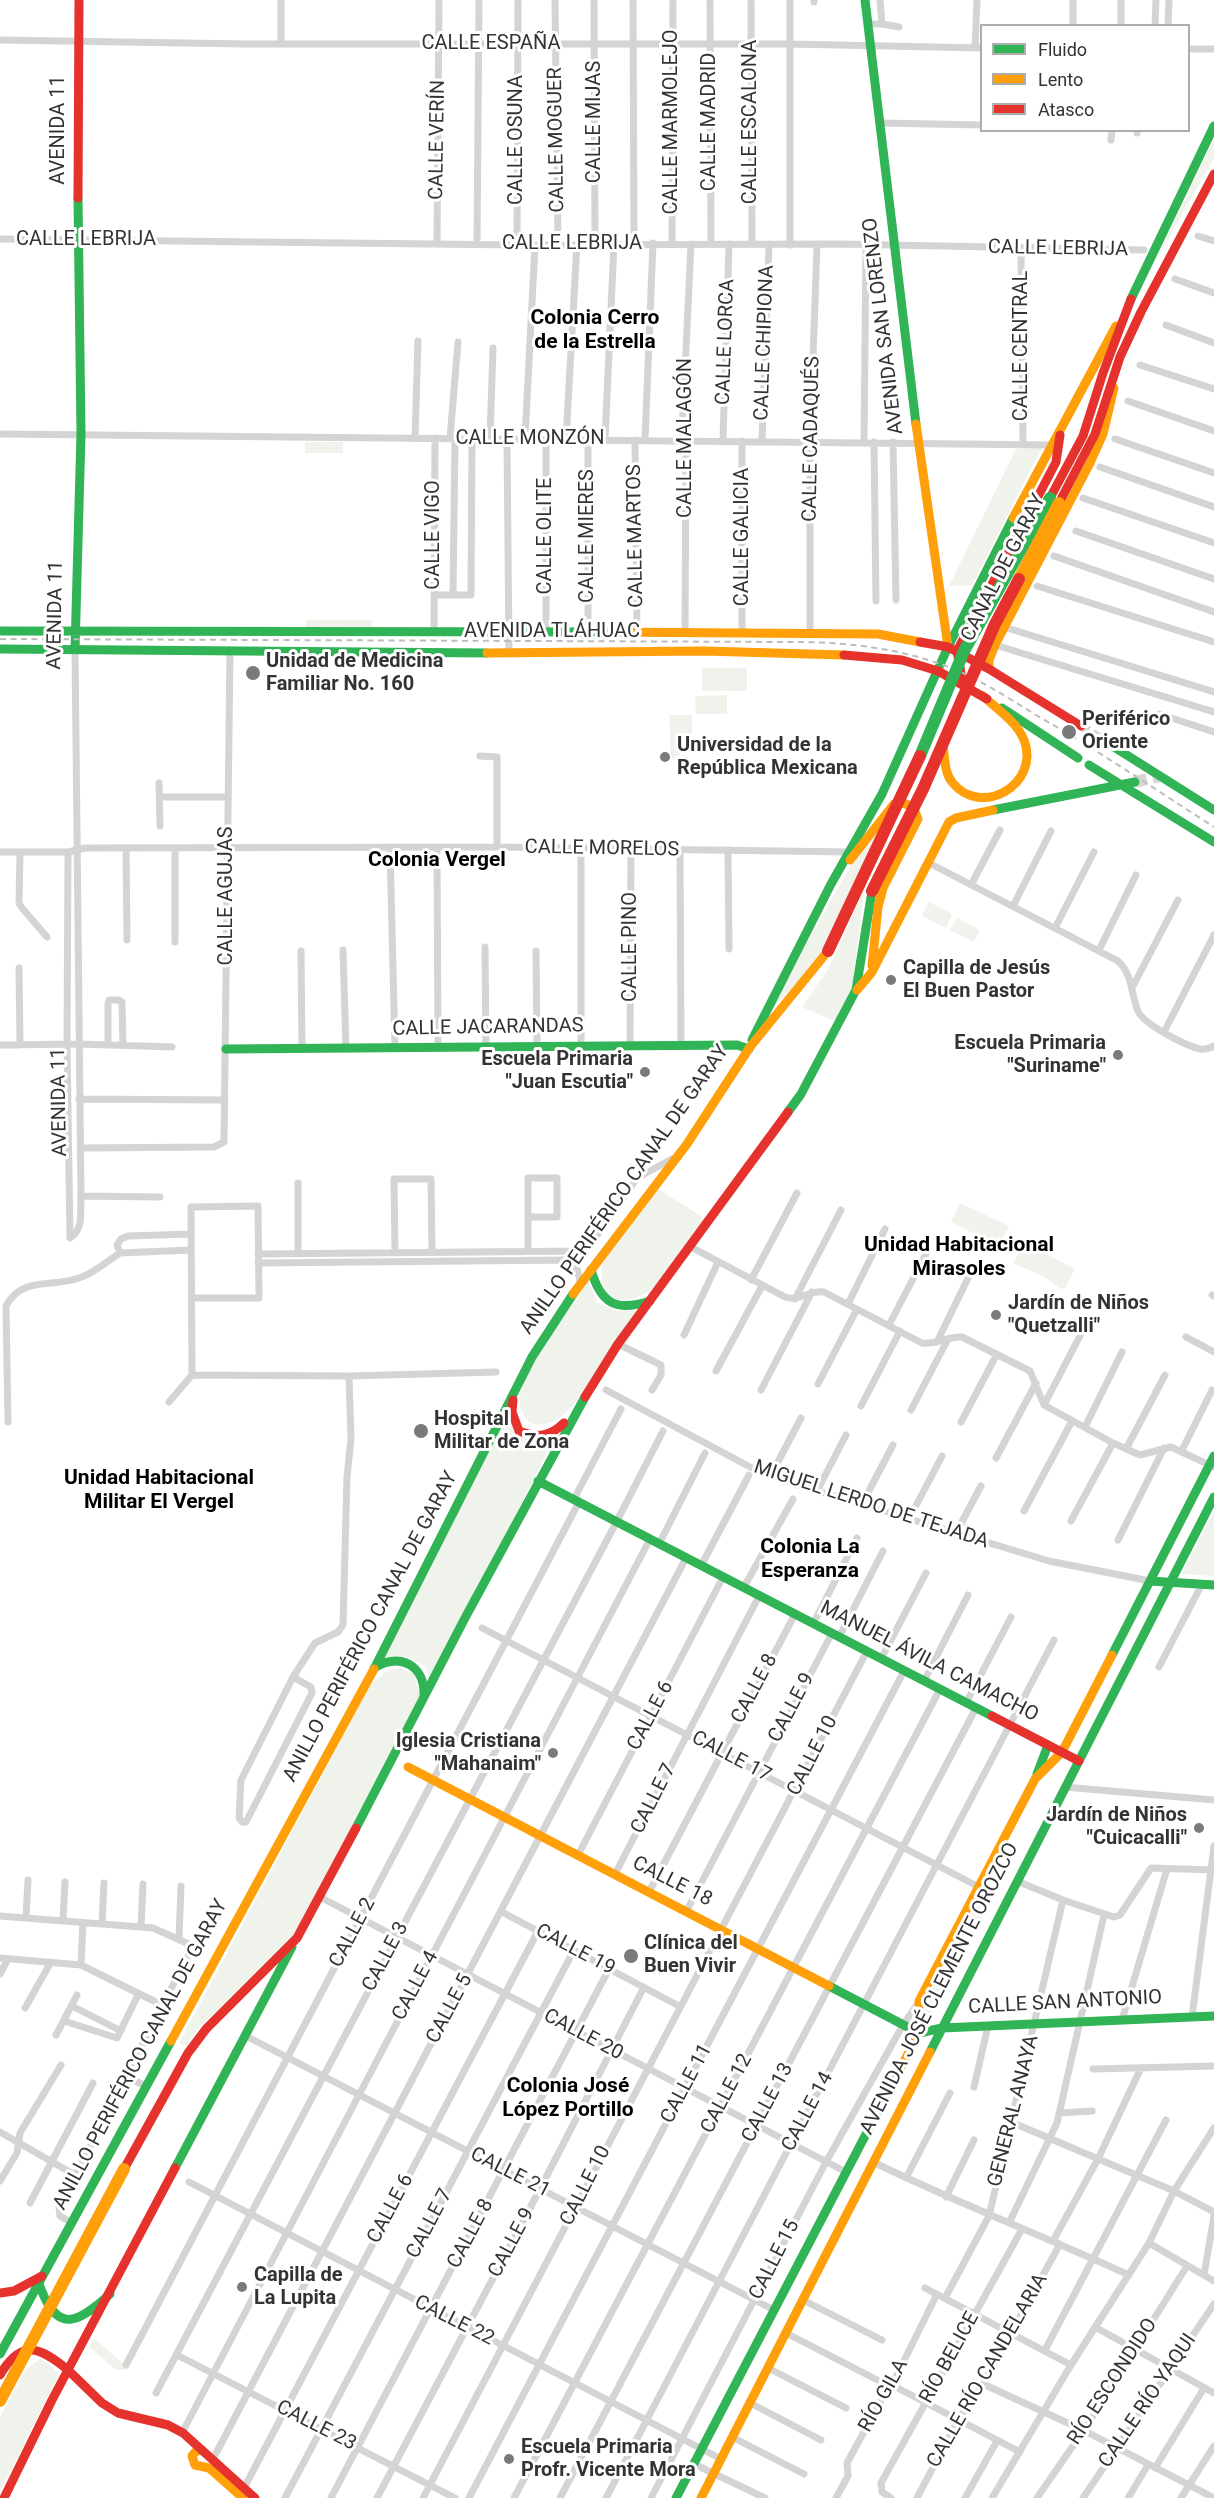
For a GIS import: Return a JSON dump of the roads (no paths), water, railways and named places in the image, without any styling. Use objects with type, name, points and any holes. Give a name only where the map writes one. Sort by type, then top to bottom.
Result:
[{"type":"main road","name":"AVENIDA 11","points":[[75,649],[81,434],[79,0]]},
{"type":"main road","name":"AVENIDA SAN LORENZO","points":[[865,0],[918,443],[952,649],[963,684]]},
{"type":"main road","name":"CANAL DE GARAY","points":[[750,1048],[755,1032],[831,884],[892,774],[938,671],[952,649],[1055,446],[1062,427],[1133,295],[1214,126]]},
{"type":"main road","name":"CANAL DE GARAY","points":[[828,951],[908,786],[964,651],[1095,434],[1117,365],[1161,271],[1214,174]]},
{"type":"main road","name":"CANAL DE GARAY","points":[[856,990],[872,891],[943,746],[994,624],[1083,436],[1103,373],[1133,295]]},
{"type":"main road","points":[[988,669],[995,645],[1103,434],[1113,397],[1117,365]]},
{"type":"main road","points":[[952,649],[981,605],[1056,462],[1055,446]]},
{"type":"main road","points":[[981,605],[984,617],[992,623],[1006,624]]},
{"type":"main road","name":"AVENIDA TLÁHUAC","points":[[0,631],[878,634],[952,649],[1081,726]]},
{"type":"main road","name":"AVENIDA TLÁHUAC","points":[[0,649],[509,653],[704,651],[846,655],[902,660],[938,671],[963,684],[1120,785],[1214,842]]},
{"type":"main road","points":[[943,746],[947,771],[952,782],[963,792],[979,799],[998,797],[1017,785],[1026,770],[1027,753],[1023,739],[983,696]]},
{"type":"main road","points":[[1106,742],[1214,810]]},
{"type":"main road","points":[[4,2498],[68,2370],[575,1412],[618,1344],[801,1094],[856,990],[864,984],[872,972],[949,822],[956,818],[1135,782]]},
{"type":"main road","points":[[831,884],[894,804],[903,802],[910,804],[916,810],[918,819],[880,897],[872,972]]},
{"type":"main road","name":"ANILLO PERIFÉRICO CANAL DE GARAY","points":[[0,2354],[374,1668],[516,1387],[557,1314],[679,1155],[750,1048],[820,964],[828,951]]},
{"type":"main road","name":"CALLE JACARANDAS","points":[[226,1049],[681,1045],[736,1045],[750,1048]]},
{"type":"main road","points":[[591,1270],[594,1285],[604,1299],[619,1307],[635,1307],[650,1302]]},
{"type":"main road","points":[[516,1387],[511,1407],[513,1420],[519,1431],[532,1437],[543,1437],[558,1431],[575,1412]]},
{"type":"main road","points":[[1035,1779],[1062,1752],[1212,1462]]},
{"type":"main road","name":"MANUEL ÁVILA CAMACHO","points":[[538,1481],[1079,1761]]},
{"type":"main road","name":"AVENIDA JOSÉ CLEMENTE OROZCO","points":[[701,2498],[1214,1497]]},
{"type":"main road","points":[[1150,1581],[1208,1584]]},
{"type":"main road","points":[[374,1668],[382,1662],[392,1660],[412,1665],[420,1672],[424,1682],[425,1693],[422,1703]]},
{"type":"main road","points":[[1035,1779],[1048,1745]]},
{"type":"main road","name":"CALLE 18","points":[[408,1767],[919,2033]]},
{"type":"main road","name":"AVENIDA JOSÉ CLEMENTE OROZCO","points":[[676,2498],[919,2033],[919,2001],[1035,1779]]},
{"type":"main road","points":[[0,2401],[188,2053],[206,2029],[297,1938]]},
{"type":"main road","name":"CALLE SAN ANTONIO","points":[[919,2033],[942,2028],[1214,2016]]},
{"type":"main road","points":[[846,2172],[863,2181]]},
{"type":"main road","points":[[794,2271],[812,2281]]},
{"type":"main road","points":[[0,2293],[41,2279],[44,2300],[54,2314],[72,2320],[91,2313],[110,2294]]},
{"type":"main road","points":[[0,2374],[11,2356],[30,2349],[41,2350],[68,2370],[110,2409],[127,2417],[148,2419],[182,2433],[213,2459],[244,2493]]},
{"type":"main road","points":[[202,2450],[196,2451],[192,2456],[195,2465],[209,2468],[244,2493],[255,2498]]},
{"type":"street","points":[[281,0],[281,43]]},
{"type":"street","name":"CALLE VERÍN","points":[[437,243],[439,0]]},
{"type":"street","points":[[477,244],[479,0]]},
{"type":"street","name":"CALLE OSUNA","points":[[517,244],[518,0]]},
{"type":"street","name":"CALLE MOGUER","points":[[555,0],[558,244]]},
{"type":"street","name":"CALLE MIJAS","points":[[594,0],[596,244]]},
{"type":"street","points":[[633,0],[634,244]]},
{"type":"street","name":"CALLE MARMOLEJO","points":[[672,243],[673,0]]},
{"type":"street","name":"CALLE MADRID","points":[[710,0],[711,244]]},
{"type":"street","name":"CALLE ESCALONA","points":[[751,0],[752,244]]},
{"type":"street","points":[[790,0],[790,244]]},
{"type":"street","points":[[880,0],[882,24]]},
{"type":"street","points":[[976,0],[978,48]]},
{"type":"street","points":[[1073,0],[1073,24]]},
{"type":"street","points":[[1121,24],[1122,0]]},
{"type":"street","points":[[1155,24],[1156,0]]},
{"type":"street","points":[[1168,24],[1169,0]]},
{"type":"street","points":[[868,24],[899,27]]},
{"type":"street","name":"CALLE ESPAÑA","points":[[0,40],[594,45],[790,44],[978,48]]},
{"type":"street","points":[[1190,49],[1214,49]]},
{"type":"street","points":[[881,123],[980,125]]},
{"type":"street","points":[[1111,140],[1112,132]]},
{"type":"street","points":[[1198,236],[1214,241]]},
{"type":"street","name":"CALLE LEBRIJA","points":[[0,239],[477,244],[790,244],[1144,250]]},
{"type":"street","points":[[605,439],[614,243]]},
{"type":"street","name":"CALLE MARTOS","points":[[645,440],[653,243]]},
{"type":"street","points":[[525,438],[535,244]]},
{"type":"street","points":[[566,439],[577,244]]},
{"type":"street","name":"CALLE MALAGÓN","points":[[685,633],[686,446],[683,440],[691,244]]},
{"type":"street","name":"CALLE LORCA","points":[[723,440],[729,244]]},
{"type":"street","name":"CALLE CHIPIONA","points":[[762,441],[769,244]]},
{"type":"street","name":"CALLE CADAQUÉS","points":[[810,633],[810,442],[817,245]]},
{"type":"street","points":[[864,442],[866,246]]},
{"type":"street","name":"CALLE CENTRAL","points":[[1021,249],[1023,444]]},
{"type":"street","points":[[1175,279],[1214,293]]},
{"type":"street","points":[[1166,325],[1214,343]]},
{"type":"street","points":[[415,438],[418,341]]},
{"type":"street","points":[[453,595],[453,438],[459,342]]},
{"type":"street","points":[[490,438],[494,348]]},
{"type":"street","points":[[1140,365],[1214,389]]},
{"type":"street","points":[[1128,401],[1214,431]]},
{"type":"street","name":"CALLE MONZÓN","points":[[0,434],[723,440],[1055,446]]},
{"type":"street","name":"CALLE VIGO","points":[[434,632],[435,438]]},
{"type":"street","points":[[434,595],[471,595],[472,439]]},
{"type":"street","points":[[507,439],[509,653]]},
{"type":"street","name":"CALLE OLITE","points":[[546,439],[546,632]]},
{"type":"street","points":[[1115,439],[1214,473]]},
{"type":"street","name":"CALLE MIERES","points":[[588,440],[588,632]]},
{"type":"street","name":"CALLE MARTOS","points":[[635,440],[637,632]]},
{"type":"street","name":"CALLE GALICIA","points":[[742,441],[742,633]]},
{"type":"street","points":[[874,442],[876,601]]},
{"type":"street","points":[[892,442],[896,600]]},
{"type":"street","points":[[1100,467],[1214,507]]},
{"type":"street","points":[[1083,498],[1214,543]]},
{"type":"street","points":[[1076,531],[1214,579]]},
{"type":"street","points":[[1054,556],[1214,612]]},
{"type":"street","points":[[1037,586],[1214,642]]},
{"type":"street","points":[[1006,624],[1214,692]]},
{"type":"street","points":[[995,645],[1214,712]]},
{"type":"street","name":"AVENIDA 11","points":[[68,852],[67,1045],[70,1238],[78,1231],[81,1196],[75,649]]},
{"type":"street","name":"CALLE AGUJAS","points":[[81,1148],[214,1147],[224,1142],[230,650]]},
{"type":"street","points":[[1160,714],[1214,732]]},
{"type":"street","points":[[480,756],[497,756],[497,847]]},
{"type":"street","points":[[159,783],[160,826]]},
{"type":"street","points":[[160,797],[227,797]]},
{"type":"street","points":[[971,885],[1000,830]]},
{"type":"street","points":[[1013,906],[1051,831]]},
{"type":"street","name":"CALLE MORELOS","points":[[0,852],[68,852],[85,848],[497,847],[849,852]]},
{"type":"street","points":[[437,848],[438,1048]]},
{"type":"street","points":[[580,1046],[581,848]]},
{"type":"street","points":[[126,849],[127,939]]},
{"type":"street","points":[[174,942],[175,849]]},
{"type":"street","points":[[390,849],[395,1048]]},
{"type":"street","name":"CALLE PINO","points":[[630,1046],[631,849]]},
{"type":"street","points":[[680,850],[681,1045]]},
{"type":"street","points":[[728,850],[729,949]]},
{"type":"street","points":[[1055,928],[1094,852]]},
{"type":"street","points":[[20,853],[19,903],[47,937]]},
{"type":"street","points":[[929,863],[1099,950],[1126,969],[1139,1013],[1164,1032],[1201,1049],[1211,1047],[1214,1037]]},
{"type":"street","points":[[1099,950],[1136,874]]},
{"type":"street","points":[[1132,988],[1178,900]]},
{"type":"street","points":[[1164,1032],[1214,935]]},
{"type":"street","points":[[485,947],[486,1047]]},
{"type":"street","points":[[343,950],[346,1049]]},
{"type":"street","points":[[301,951],[302,1049]]},
{"type":"street","points":[[536,951],[537,1047]]},
{"type":"street","points":[[68,968],[80,967]]},
{"type":"street","points":[[19,968],[20,1045]]},
{"type":"street","points":[[108,1045],[109,1000],[122,1002],[123,1045]]},
{"type":"street","points":[[0,1045],[79,1044],[172,1047]]},
{"type":"street","points":[[79,1099],[225,1100]]},
{"type":"street","points":[[258,1254],[582,1251],[589,1247],[637,1178],[679,1155]]},
{"type":"street","points":[[528,1217],[557,1217],[557,1178],[528,1178],[528,1217],[528,1251]]},
{"type":"street","points":[[395,1253],[394,1179],[431,1179],[432,1252]]},
{"type":"street","points":[[298,1183],[298,1254]]},
{"type":"street","points":[[751,1280],[797,1193]]},
{"type":"street","points":[[81,1196],[160,1197]]},
{"type":"street","points":[[169,1402],[192,1375],[190,1207],[258,1206],[259,1298],[192,1298]]},
{"type":"street","points":[[795,1299],[841,1209]]},
{"type":"street","points":[[848,1304],[885,1229]]},
{"type":"street","points":[[120,1253],[117,1245],[121,1239],[128,1236],[191,1234]]},
{"type":"street","points":[[691,1247],[785,1297],[795,1299],[812,1292],[824,1292],[921,1343],[962,1337],[1030,1371],[1044,1405],[1113,1443],[1140,1455],[1171,1447],[1212,1462]]},
{"type":"street","points":[[8,1422],[6,1306],[12,1295],[21,1288],[80,1278],[120,1253],[191,1250]]},
{"type":"street","points":[[889,1325],[928,1250]]},
{"type":"street","points":[[258,1263],[568,1260],[577,1269],[581,1284]]},
{"type":"street","points":[[684,1335],[718,1262]]},
{"type":"street","points":[[937,1342],[971,1272]]},
{"type":"street","points":[[716,1371],[762,1286]]},
{"type":"street","points":[[761,1389],[812,1292]]},
{"type":"street","points":[[818,1384],[857,1309]]},
{"type":"street","points":[[861,1406],[900,1331]]},
{"type":"street","points":[[1044,1405],[1082,1332]]},
{"type":"street","points":[[1186,1337],[1214,1352]]},
{"type":"street","points":[[911,1410],[948,1340]]},
{"type":"street","points":[[618,1344],[661,1365],[660,1375],[652,1390]]},
{"type":"street","points":[[1085,1427],[1122,1352]]},
{"type":"street","points":[[961,1422],[997,1354]]},
{"type":"street","points":[[192,1375],[349,1376],[496,1372]]},
{"type":"street","points":[[1126,1449],[1165,1375]]},
{"type":"street","points":[[293,1677],[311,1687],[312,1693],[246,1822],[242,1822],[239,1818],[241,1780],[293,1677],[315,1643],[338,1632],[343,1625],[347,1477],[351,1439],[349,1376]]},
{"type":"street","points":[[996,1458],[1036,1383]]},
{"type":"street","name":"MIGUEL LERDO DE TEJADA","points":[[606,1390],[752,1468],[771,1475],[817,1491],[1076,1568],[1150,1581]]},
{"type":"street","points":[[1182,1450],[1212,1390]]},
{"type":"street","name":"CALLE 2","points":[[126,2365],[506,1640],[621,1409]]},
{"type":"street","points":[[771,1475],[801,1418]]},
{"type":"street","points":[[1024,1511],[1072,1421]]},
{"type":"street","name":"CALLE 3","points":[[156,2393],[663,1431]]},
{"type":"street","points":[[817,1491],[846,1435]]},
{"type":"street","points":[[1071,1521],[1113,1443]]},
{"type":"street","points":[[862,1504],[893,1444]]},
{"type":"street","points":[[1118,1540],[1164,1448]]},
{"type":"street","name":"CALLE 4","points":[[182,2433],[578,1677],[705,1453]]},
{"type":"street","points":[[909,1519],[942,1456]]},
{"type":"street","points":[[701,1566],[749,1475]]},
{"type":"street","points":[[956,1533],[981,1486]]},
{"type":"street","points":[[744,1587],[793,1499]]},
{"type":"street","points":[[813,1623],[857,1538]]},
{"type":"street","name":"CALLE 9","points":[[686,1912],[759,1772],[883,1551]]},
{"type":"street","name":"CALLE 5","points":[[213,2459],[686,1557]]},
{"type":"street","points":[[881,1659],[926,1573]]},
{"type":"street","name":"CALLE 6","points":[[578,1855],[723,1577]]},
{"type":"street","points":[[1159,1667],[1208,1584]]},
{"type":"street","points":[[924,1681],[968,1595]]},
{"type":"street","name":"CALLE 7","points":[[615,1874],[759,1596]]},
{"type":"street","name":"CALLE 8","points":[[649,1892],[795,1614]]},
{"type":"street","name":"CALLE 13","points":[[560,2498],[903,1847],[1011,1617]]},
{"type":"street","name":"CALLE 17","points":[[482,1628],[979,1887]]},
{"type":"street","name":"CALLE 14","points":[[606,2498],[1054,1640]]},
{"type":"street","name":"CALLE 10","points":[[423,2498],[867,1651]]},
{"type":"street","name":"CALLE 11","points":[[469,2498],[904,1671]]},
{"type":"street","name":"CALLE 12","points":[[514,2498],[940,1689]]},
{"type":"street","points":[[1065,1787],[1214,1800]]},
{"type":"street","points":[[1192,2017],[1214,1846]]},
{"type":"street","points":[[1017,1881],[1104,1915],[1120,1916],[1148,1869],[1212,1870]]},
{"type":"street","points":[[1122,2020],[1167,1869]]},
{"type":"street","points":[[26,1917],[28,1880]]},
{"type":"street","points":[[63,1920],[65,1882]]},
{"type":"street","points":[[102,1923],[104,1883]]},
{"type":"street","points":[[141,1926],[142,1884]]},
{"type":"street","points":[[179,1938],[181,1886]]},
{"type":"street","name":"CALLE 20","points":[[320,1897],[846,2172]]},
{"type":"street","name":"GENERAL ANAYA","points":[[989,2216],[1063,1900]]},
{"type":"street","name":"CALLE 19","points":[[501,1912],[679,2006]]},
{"type":"street","points":[[1009,2223],[1050,2139],[1059,2113],[1082,2023],[1104,1915]]},
{"type":"street","points":[[0,1916],[141,1926],[153,1928],[193,1946],[58,2212],[60,2216],[72,2223]]},
{"type":"street","points":[[81,1965],[83,1923]]},
{"type":"street","name":"CALLE 6","points":[[244,2493],[503,1993],[538,1931]]},
{"type":"street","name":"CALLE 7","points":[[285,2498],[574,1950]]},
{"type":"street","points":[[0,1974],[4,1959],[81,1965],[164,2006]]},
{"type":"street","points":[[25,2008],[51,1962]]},
{"type":"street","name":"CALLE 8","points":[[331,2498],[432,2310],[609,1969]]},
{"type":"street","name":"CALLE 9","points":[[377,2498],[644,1987]]},
{"type":"street","points":[[56,2035],[77,1995]]},
{"type":"street","points":[[64,2021],[117,2038],[138,1995]]},
{"type":"street","name":"CALLE 15","points":[[651,2498],[826,2162],[903,2025],[919,2001]]},
{"type":"street","points":[[72,2006],[121,2031]]},
{"type":"street","points":[[974,2087],[988,2026]]},
{"type":"street","name":"CALLE 21","points":[[246,2036],[774,2310]]},
{"type":"street","points":[[0,2181],[17,2152],[20,2133],[61,2065]]},
{"type":"street","points":[[1093,2069],[1214,2066]]},
{"type":"street","name":"CALLE RÍO CANDELARIA","points":[[917,2498],[958,2420],[983,2384],[1011,2332],[1057,2243],[1141,2068]]},
{"type":"street","points":[[127,2077],[146,2086]]},
{"type":"street","points":[[30,2203],[93,2084]]},
{"type":"street","points":[[906,2178],[950,2094]]},
{"type":"street","points":[[1059,2113],[1092,2111]]},
{"type":"street","points":[[1045,2350],[1166,2120]]},
{"type":"street","points":[[1011,2122],[1174,2191],[1214,2214],[1204,2275]]},
{"type":"street","points":[[995,2497],[1071,2366],[1149,2243],[1174,2191],[1214,2128]]},
{"type":"street","points":[[0,2132],[75,2175]]},
{"type":"street","points":[[946,2197],[974,2140]]},
{"type":"street","points":[[873,2162],[989,2216],[1129,2275]]},
{"type":"street","name":"CALLE 22","points":[[189,2182],[250,2216],[721,2459]]},
{"type":"street","points":[[945,2298],[989,2216]]},
{"type":"street","name":"RÍO BELICE","points":[[891,2498],[882,2492],[880,2487],[1022,2229]]},
{"type":"street","points":[[1149,2243],[1214,2281]]},
{"type":"street","name":"RÍO ESCONDIDO","points":[[1037,2498],[1187,2266]]},
{"type":"street","points":[[925,2288],[1045,2350],[1071,2366]]},
{"type":"street","name":"RÍO GILA","points":[[836,2498],[848,2476],[847,2463],[891,2385],[936,2294]]},
{"type":"street","points":[[803,2300],[882,2340]]},
{"type":"street","name":"CALLE RÍO YAQUI","points":[[1083,2498],[1214,2304]]},
{"type":"street","points":[[1095,2327],[1171,2370],[1211,2389],[1128,2498]]},
{"type":"street","points":[[786,2333],[926,2402],[1020,2452]]},
{"type":"street","name":"CALLE 23","points":[[177,2355],[455,2498]]},
{"type":"street","points":[[768,2368],[846,2408]]},
{"type":"street","points":[[983,2384],[1083,2430],[1151,2467],[1213,2496]]},
{"type":"street","points":[[750,2403],[821,2440]]},
{"type":"street","points":[[732,2437],[804,2474]]},
{"type":"street","points":[[964,2498],[998,2441]]},
{"type":"street","points":[[1180,2498],[1214,2446]]},
{"type":"street","points":[[694,2464],[765,2498]]},
{"type":"tunnel","points":[[1081,726],[1106,742]]},
{"type":"tunnel","points":[[1135,782],[1160,776]]},
{"type":"railway","points":[[0,639],[795,642],[836,643],[877,648],[937,663],[977,680],[1081,742],[1214,827]]},
{"type":"place","name":"Unidad de Medicina Familiar No. 160","points":[[253,673]]},
{"type":"place","name":"Periférico Oriente","points":[[1069,732]]},
{"type":"place","name":"Universidad de la República Mexicana","points":[[665,757]]},
{"type":"place","name":"Capilla de Jesús El Buen Pastor","points":[[891,980]]},
{"type":"place","name":"Escuela Primaria \"Suriname\"","points":[[1118,1055]]},
{"type":"place","name":"Escuela Primaria \"Juan Escutia\"","points":[[645,1072]]},
{"type":"place","name":"Jardín de Niños \"Quetzalli\"","points":[[996,1315]]},
{"type":"place","name":"Hospital Militar de Zona","points":[[421,1431]]},
{"type":"place","name":"Iglesia Cristiana \"Mahanaim\"","points":[[553,1753]]},
{"type":"place","name":"Jardín de Niños \"Cuicacalli\"","points":[[1199,1828]]},
{"type":"place","name":"Clínica del Buen Vivir","points":[[631,1956]]},
{"type":"place","name":"Capilla de La Lupita","points":[[242,2287]]},
{"type":"place","name":"Escuela Primaria Profr. Vicente Mora","points":[[509,2459]]},
{"type":"district","name":"Colonia Cerro de la Estrella","points":[[595,331]]},
{"type":"district","name":"Colonia Vergel","points":[[437,861]]},
{"type":"district","name":"Unidad Habitacional Mirasoles","points":[[959,1258]]},
{"type":"district","name":"Unidad Habitacional Militar El Vergel","points":[[159,1491]]},
{"type":"district","name":"Colonia La Esperanza","points":[[810,1560]]},
{"type":"district","name":"Colonia José López Portillo","points":[[568,2099]]}]
